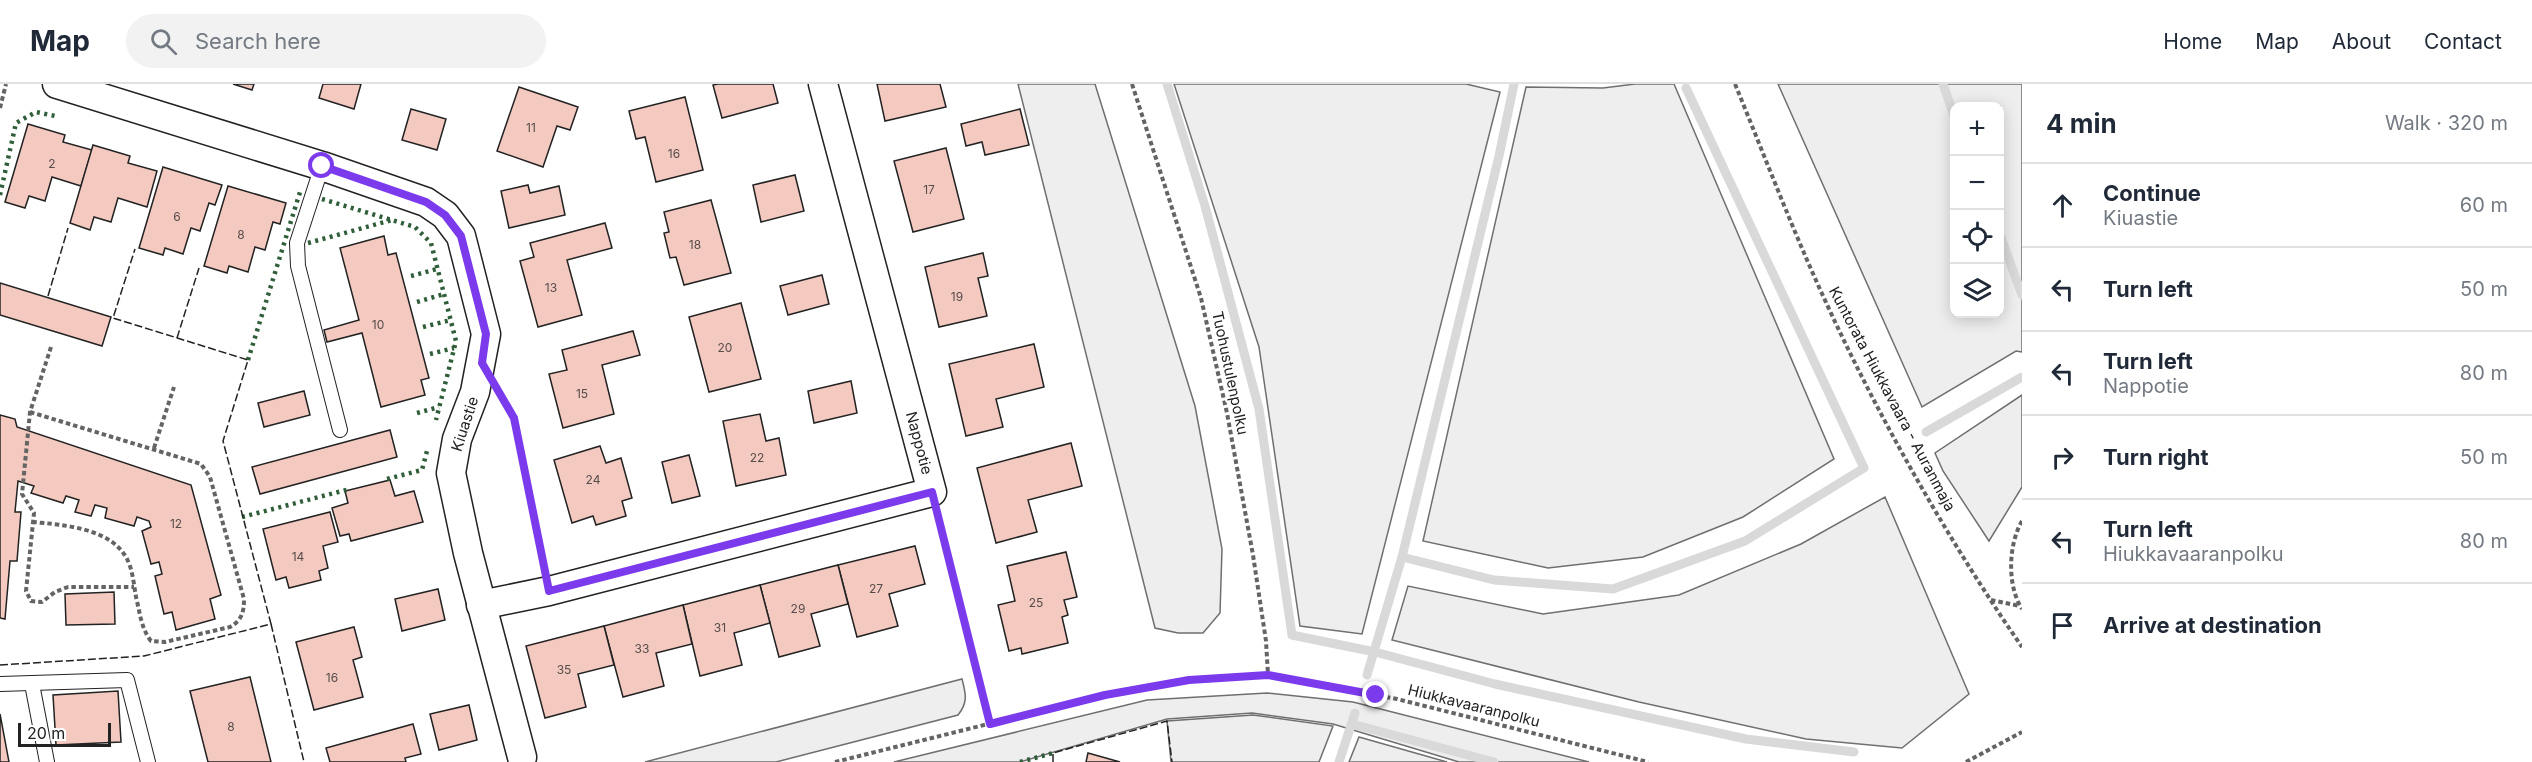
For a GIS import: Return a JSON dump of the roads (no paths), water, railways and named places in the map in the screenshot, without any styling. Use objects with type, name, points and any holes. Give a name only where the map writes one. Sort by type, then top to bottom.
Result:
[{"type":"street","name":"Kiuastie","points":[[57,84],[322,166],[426,202],[445,215],[461,236],[486,334],[476,392],[457,439],[451,473],[481,604],[522,756]]},
{"type":"street","name":"Nappotie","points":[[481,604],[549,591],[932,492],[823,84]]},
{"type":"lane","points":[[322,166],[297,243],[298,266],[340,430]]},
{"type":"lane","points":[[0,684],[127,680],[148,762]]},
{"type":"lane","points":[[33,684],[47,762]]},
{"type":"waterway","points":[[1167,84],[1205,206],[1259,409],[1292,635],[1375,652],[1495,684],[1746,739],[1854,752]]},
{"type":"waterway","points":[[1367,675],[1402,557],[1499,156],[1514,84]]},
{"type":"waterway","points":[[1943,84],[1950,104]]},
{"type":"waterway","points":[[1402,557],[1494,580],[1613,589],[1745,541],[1864,468],[1686,88]]},
{"type":"waterway","points":[[2004,246],[2022,295]]},
{"type":"waterway","points":[[1926,432],[2022,377]]},
{"type":"waterway","points":[[1339,762],[1355,713]]},
{"type":"waterway","points":[[1352,724],[1494,762]]}]
